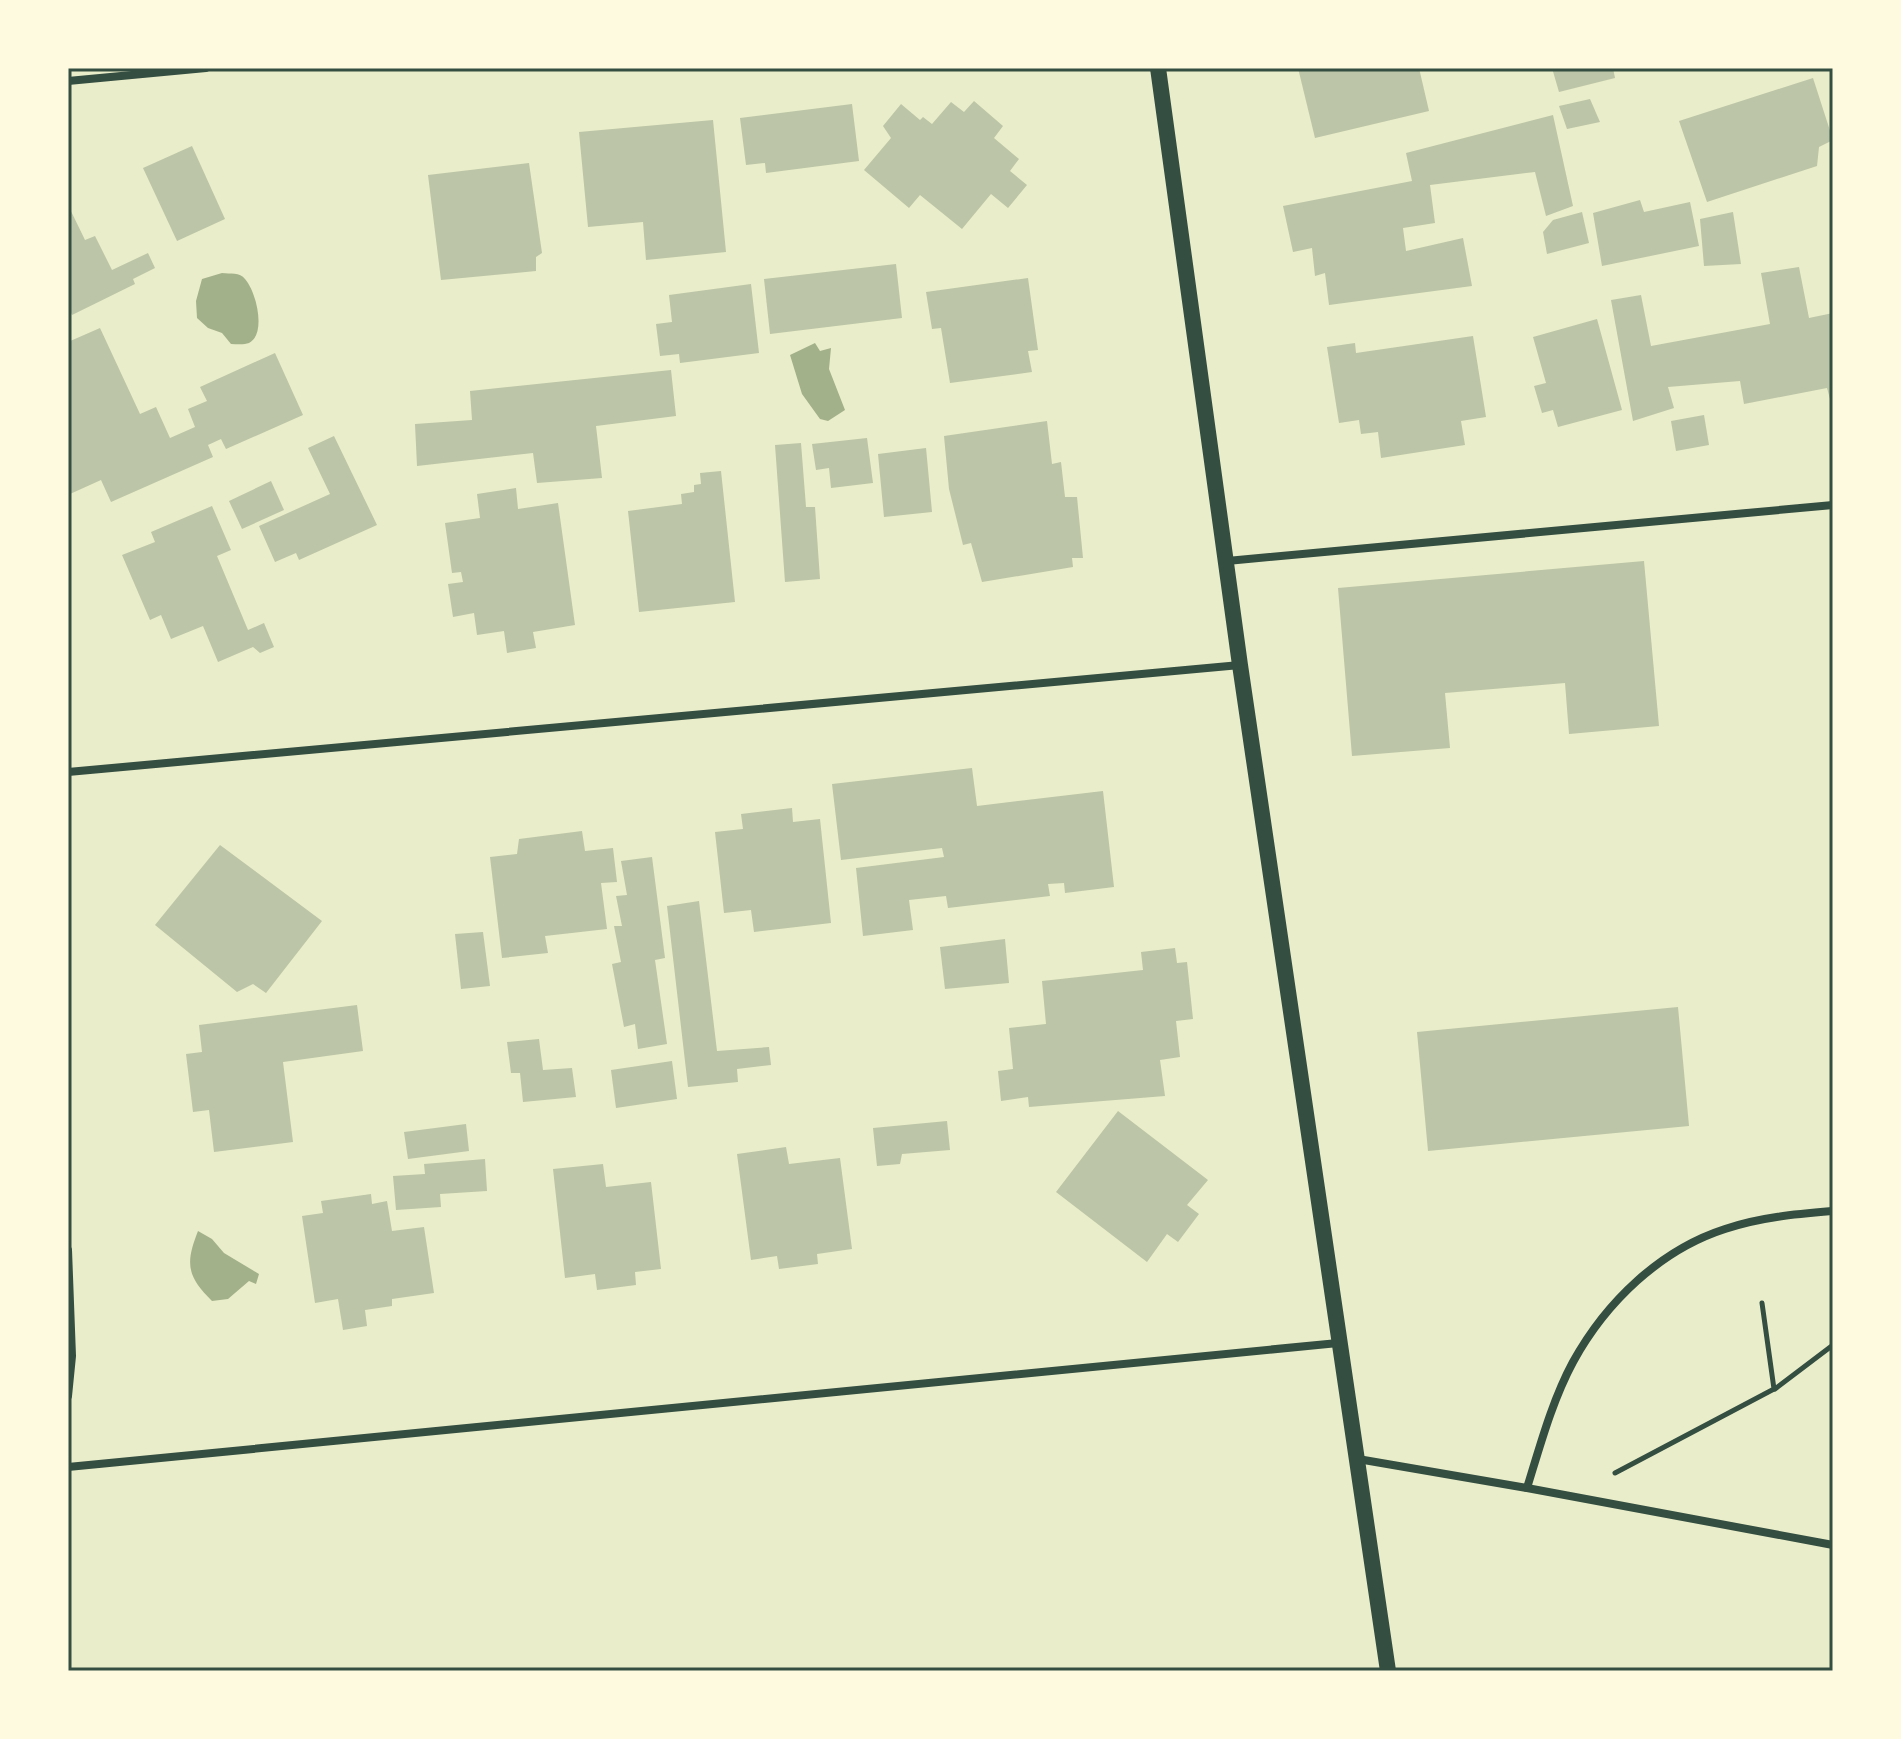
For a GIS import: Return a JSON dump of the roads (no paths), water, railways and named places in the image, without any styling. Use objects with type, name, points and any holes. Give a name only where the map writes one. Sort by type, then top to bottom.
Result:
[{"type":"main road","points":[[1158,68],[1240,665],[1388,1671]]},
{"type":"street","points":[[68,81],[206,68]]},
{"type":"street","points":[[1227,561],[1833,505]]},
{"type":"street","points":[[68,772],[1240,665]]},
{"type":"street","points":[[1527,1488],[1559,1393],[1574,1361],[1610,1308],[1646,1272],[1693,1242],[1726,1228],[1778,1216],[1833,1211]]},
{"type":"street","points":[[68,1250],[72,1356],[68,1396]]},
{"type":"street","points":[[68,1467],[1338,1343]]},
{"type":"street","points":[[1358,1459],[1833,1545]]}]
